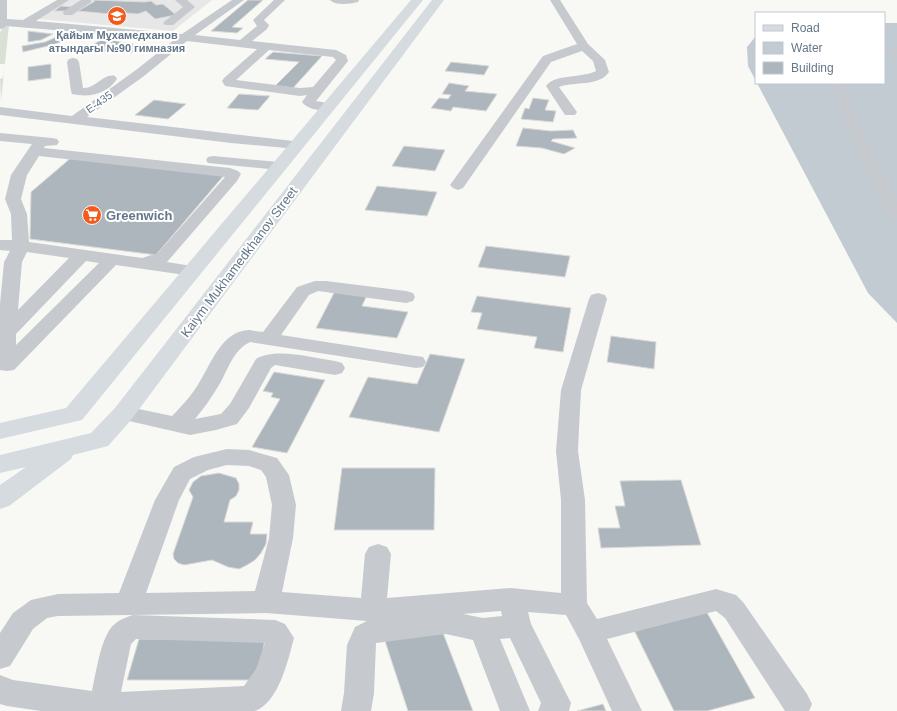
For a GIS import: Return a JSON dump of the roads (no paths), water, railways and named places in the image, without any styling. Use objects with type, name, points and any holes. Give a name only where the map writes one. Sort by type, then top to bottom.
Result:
[{"type":"main road","name":"Kaiym Mukhamedkhanov Street","points":[[0,431],[74,414],[417,0]]},
{"type":"main road","name":"Kaiym Mukhamedkhanov Street","points":[[0,464],[99,440],[124,413],[438,0]]},
{"type":"main road","points":[[0,499],[70,447]]},
{"type":"street","points":[[2,0],[1,24],[26,23],[49,25],[336,54],[342,58],[342,61],[317,90],[309,102],[311,104],[328,107]]},
{"type":"street","points":[[26,23],[64,0]]},
{"type":"street","points":[[49,25],[86,2],[86,0]]},
{"type":"street","points":[[180,0],[190,7],[166,22],[204,25]]},
{"type":"street","name":"Е-435","points":[[68,119],[140,74],[184,38],[239,0]]},
{"type":"street","points":[[242,44],[263,27],[258,20],[280,0]]},
{"type":"street","points":[[335,0],[354,0]]},
{"type":"street","points":[[555,0],[584,46],[599,60],[603,72],[592,78],[564,81],[552,86],[570,112]]},
{"type":"street","points":[[68,13],[84,14]]},
{"type":"street","points":[[115,31],[112,35],[113,37],[150,42],[154,43],[153,46]]},
{"type":"street","points":[[458,185],[547,59],[584,46]]},
{"type":"street","points":[[266,47],[228,81],[229,83],[307,92],[317,90]]},
{"type":"street","points":[[885,53],[897,53]]},
{"type":"street","points":[[73,62],[77,91],[84,94],[95,91],[118,73]]},
{"type":"street","points":[[834,84],[861,142],[897,214]]},
{"type":"street","points":[[0,111],[231,139],[297,145]]},
{"type":"street","points":[[68,119],[44,123],[35,127],[31,131],[34,144],[19,175],[13,199],[19,214],[21,246],[13,262],[4,364],[6,365],[34,340],[112,259]]},
{"type":"street","points":[[0,137],[34,144],[233,174],[232,178],[164,257],[156,261],[141,264]]},
{"type":"street","points":[[209,159],[226,150],[231,139]]},
{"type":"street","points":[[34,144],[279,166]]},
{"type":"street","points":[[0,245],[40,248],[192,271]]},
{"type":"street","points":[[10,288],[40,248]]},
{"type":"street","points":[[8,331],[82,255]]},
{"type":"street","points":[[268,339],[303,291],[315,286],[326,286],[406,297]]},
{"type":"street","points":[[10,288],[77,295]]},
{"type":"street","points":[[598,300],[571,390],[568,428],[567,451],[573,500],[574,605],[590,632],[627,711]]},
{"type":"street","points":[[177,425],[206,389],[229,347],[240,338],[248,336],[416,362]]},
{"type":"street","points":[[124,413],[177,425],[190,426],[216,423],[229,419],[238,408],[263,364],[269,360],[275,359],[335,368]]},
{"type":"street","points":[[128,605],[167,500],[182,473],[202,464],[227,457],[250,458],[269,464],[277,475],[284,505],[281,538],[266,602]]},
{"type":"street","points":[[373,610],[378,554]]},
{"type":"street","points":[[590,632],[716,600],[727,603],[734,610],[797,704]]},
{"type":"street","points":[[0,657],[23,621],[40,608],[58,606],[266,602],[373,610],[515,612],[574,605]]},
{"type":"street","points":[[356,711],[360,693],[361,645],[365,635],[375,630],[446,622],[484,630],[515,612]]},
{"type":"street","points":[[515,612],[556,703],[555,710],[553,711]]},
{"type":"street","points":[[0,688],[7,693],[103,706],[251,699],[261,690],[269,677],[280,638],[275,632],[133,627],[124,632],[118,642],[103,706]]},
{"type":"street","points":[[484,630],[515,711]]},
{"type":"water","points":[[885,23],[897,23],[897,323],[868,293],[758,84],[885,84]]},
{"type":"water","points":[[755,37],[755,79],[748,66],[747,47]]},
{"type":"place","name":"Қайым Мұхамедханов атындағы №90 гимназия","points":[[117,16]]},
{"type":"place","name":"Greenwich","points":[[92,215]]}]
